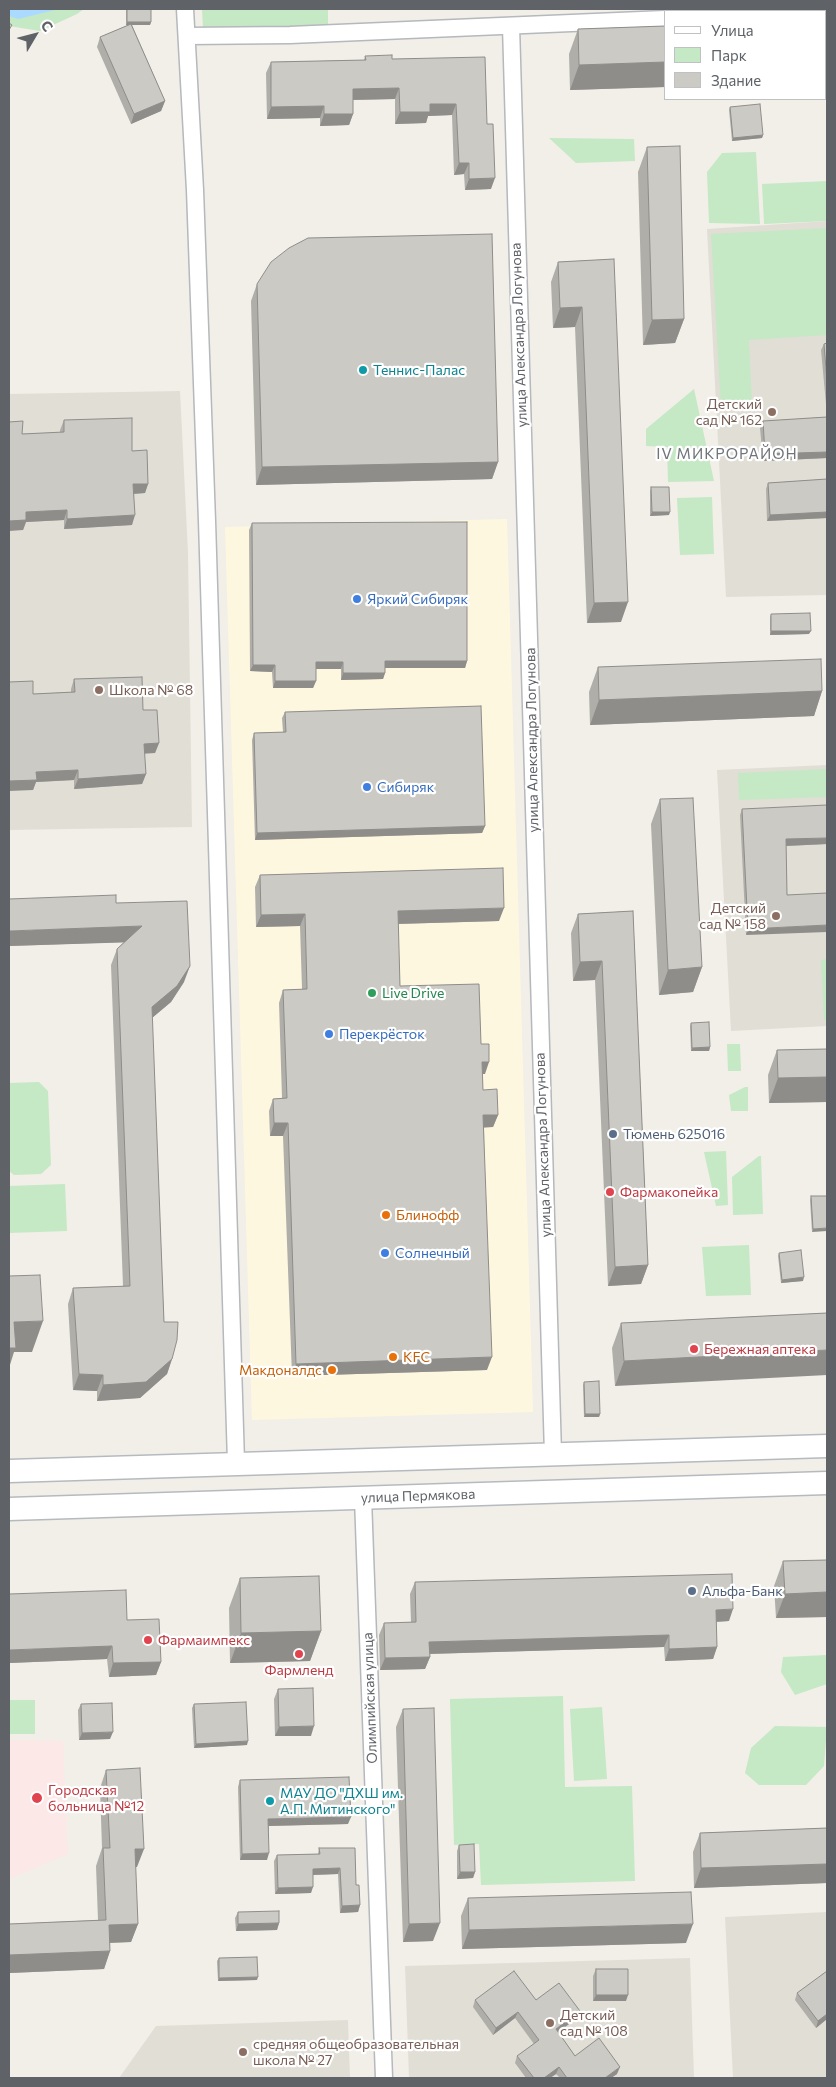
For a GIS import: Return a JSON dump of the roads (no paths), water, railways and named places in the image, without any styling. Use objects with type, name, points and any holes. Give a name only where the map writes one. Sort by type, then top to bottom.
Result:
[{"type":"main road","points":[[9,1471],[236,1462],[827,1446]]},
{"type":"main road","name":"улица Пермякова","points":[[9,1509],[827,1483]]},
{"type":"street","points":[[185,9],[196,190],[236,1462]]},
{"type":"street","points":[[187,36],[290,35],[664,20]]},
{"type":"street","name":"улица Александра Логунова","points":[[511,26],[552,1454]]},
{"type":"street","name":"Олимпийская улица","points":[[363,1498],[384,2078]]},
{"type":"water","points":[[9,9],[59,9],[18,19],[9,16]]},
{"type":"place","name":"Теннис-Палас","points":[[363,370]]},
{"type":"place","name":"Детский сад № 162","points":[[772,412]]},
{"type":"place","name":"Яркий Сибиряк","points":[[357,599]]},
{"type":"place","name":"Школа № 68","points":[[99,690]]},
{"type":"place","name":"Сибиряк","points":[[367,787]]},
{"type":"place","name":"Детский сад № 158","points":[[776,916]]},
{"type":"place","name":"Live Drive","points":[[372,993]]},
{"type":"place","name":"Перекрёсток","points":[[329,1034]]},
{"type":"place","name":"Тюмень 625016","points":[[613,1134]]},
{"type":"place","name":"Фармакопейка","points":[[610,1192]]},
{"type":"place","name":"Блинофф","points":[[386,1215]]},
{"type":"place","name":"Солнечный","points":[[385,1253]]},
{"type":"place","name":"Бережная аптека","points":[[694,1349]]},
{"type":"place","name":"KFC","points":[[393,1357]]},
{"type":"place","name":"Макдоналдс","points":[[332,1370]]},
{"type":"place","name":"Альфа-Банк","points":[[692,1591]]},
{"type":"place","name":"Фармаимпекс","points":[[148,1640]]},
{"type":"place","name":"Фармленд","points":[[299,1654]]},
{"type":"place","name":"Городская больница №12","points":[[37,1798]]},
{"type":"place","name":"МАУ ДО \"ДХШ им. А.П. Митинского\"","points":[[270,1801]]},
{"type":"place","name":"Детский сад № 108","points":[[550,2023]]},
{"type":"place","name":"средняя общеобразовательная школа № 27","points":[[243,2052]]},
{"type":"district","name":"IV МИКРОРАЙОН","points":[[727,454]]}]
